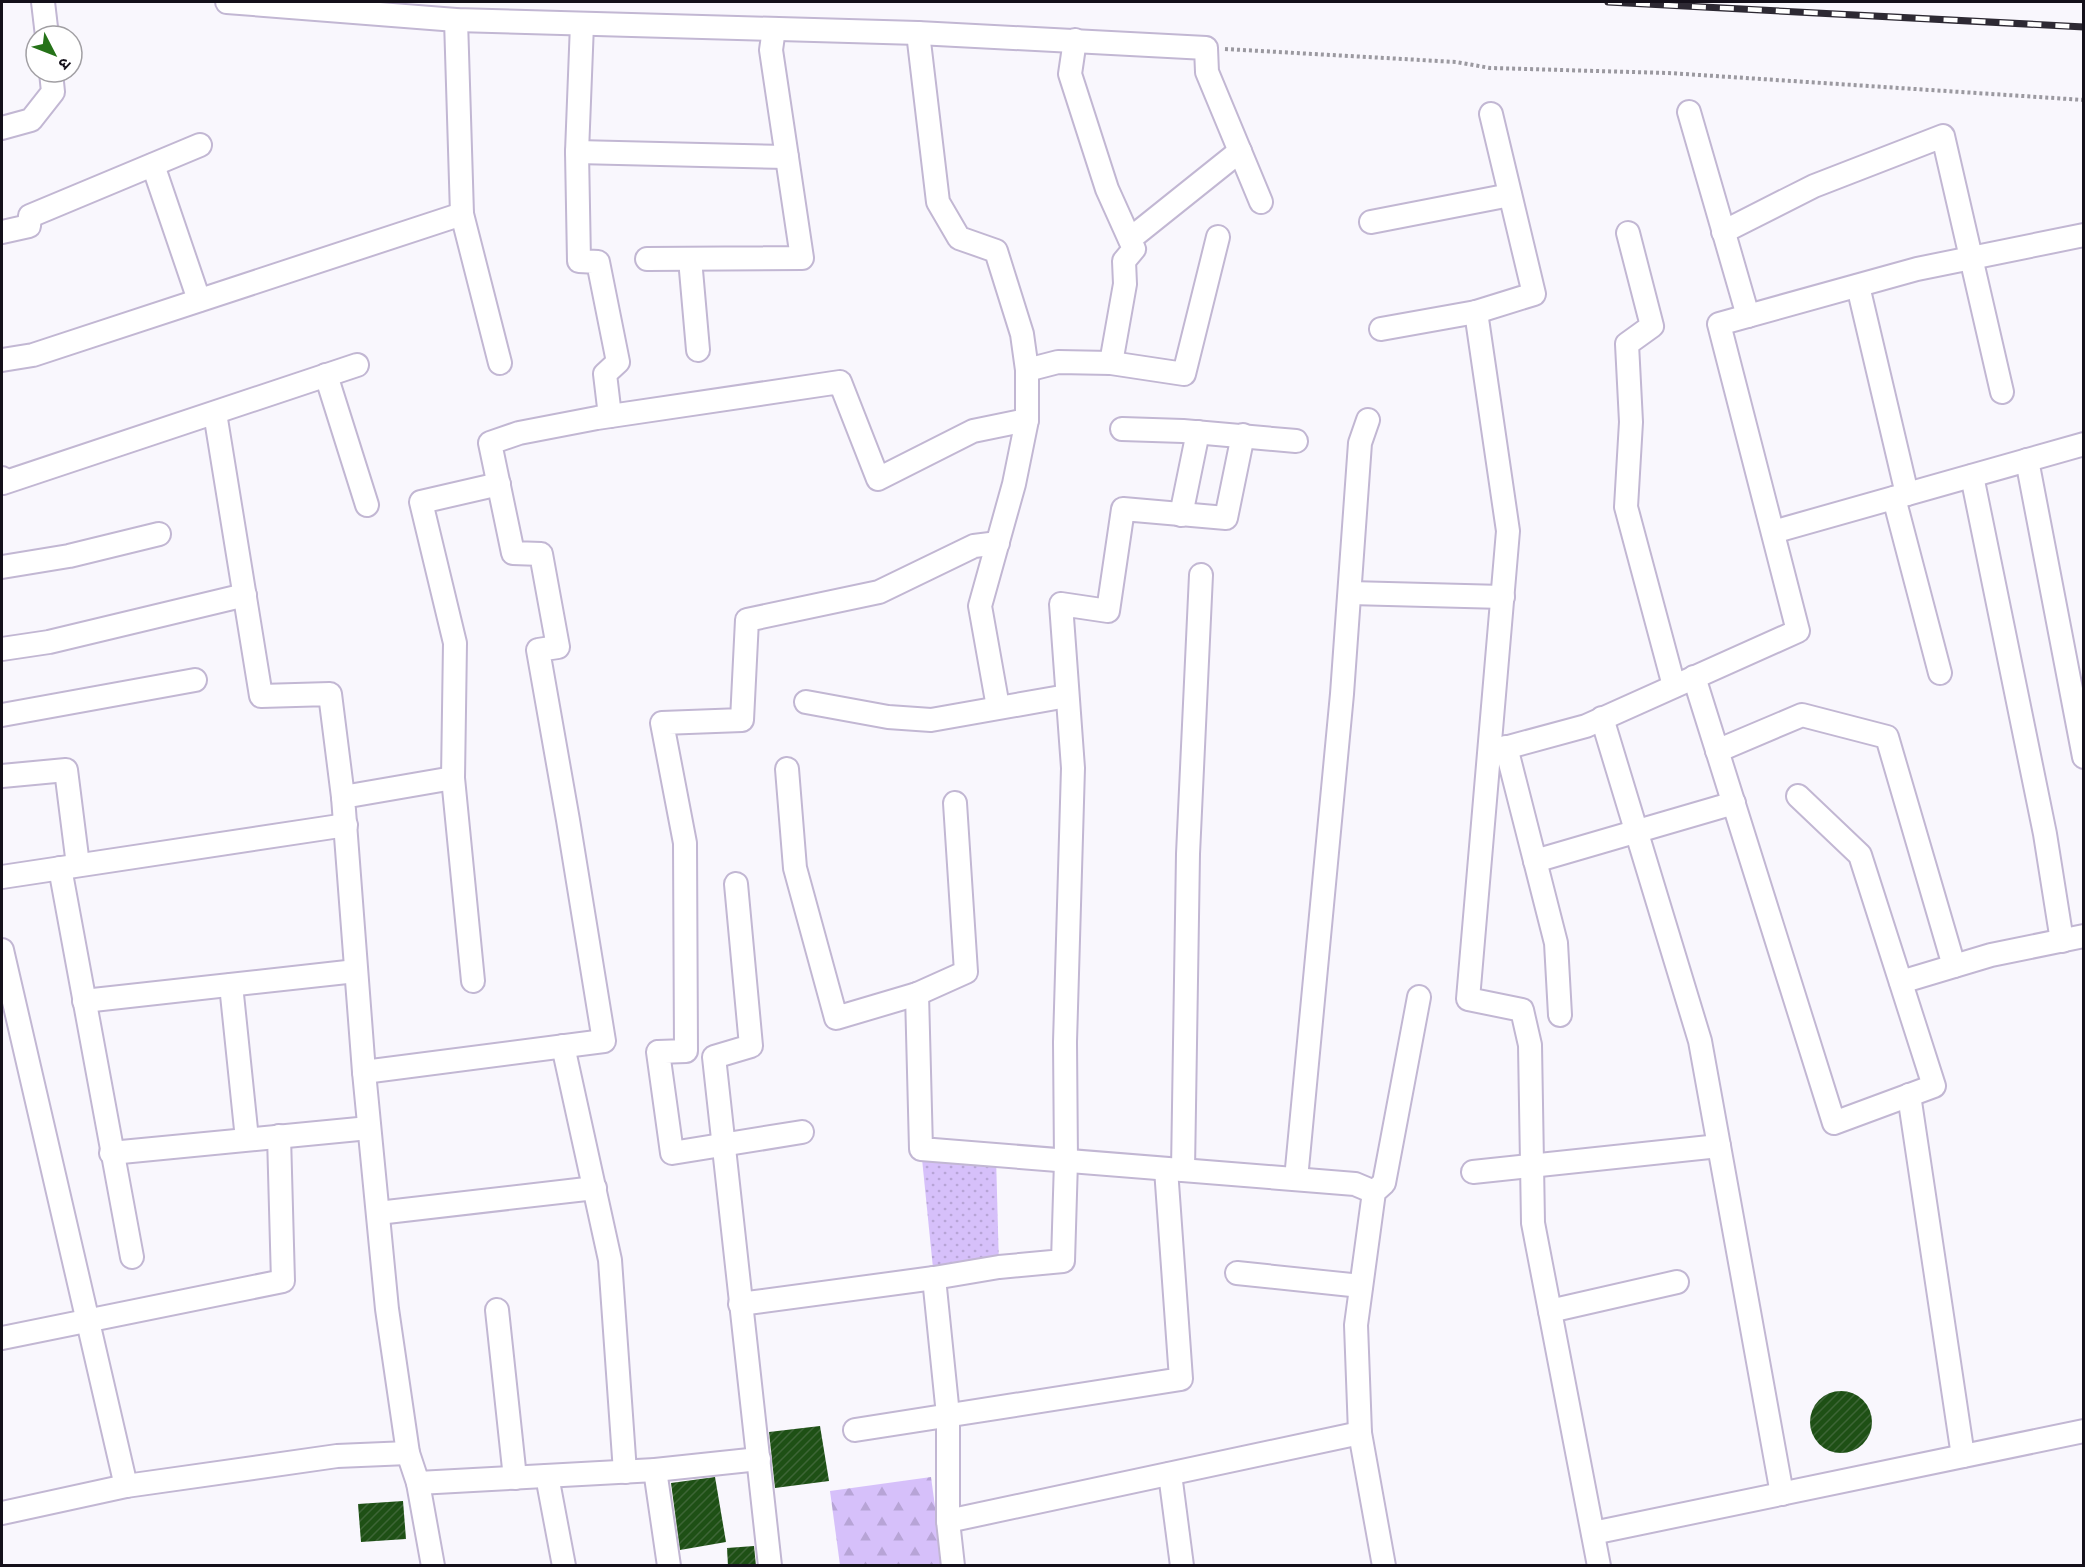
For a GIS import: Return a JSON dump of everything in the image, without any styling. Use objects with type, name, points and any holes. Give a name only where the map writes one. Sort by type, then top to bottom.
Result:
[{"type":"street","points":[[44,2],[46,24]]},
{"type":"street","points":[[227,2],[456,20],[918,33],[1206,48],[1207,72],[1261,202]]},
{"type":"street","points":[[456,20],[462,214],[500,363]]},
{"type":"street","points":[[582,24],[576,152],[579,261],[598,262],[618,362],[605,374],[610,416]]},
{"type":"street","points":[[647,260],[802,258],[771,50],[774,29]]},
{"type":"street","points":[[918,33],[938,202],[958,238],[996,251],[1022,334],[1026,370],[1027,420],[1014,484],[980,606],[999,707]]},
{"type":"street","points":[[1075,40],[1070,74],[1107,189],[1134,249],[1125,261],[1125,284],[1111,363]]},
{"type":"street","points":[[2,128],[31,120],[53,92],[52,84]]},
{"type":"street","points":[[1689,112],[1748,316]]},
{"type":"street","points":[[1381,329],[1476,312],[1534,294],[1491,114]]},
{"type":"street","points":[[1723,232],[1814,186],[1943,136],[2002,392]]},
{"type":"street","points":[[2,232],[29,225],[30,216],[200,145]]},
{"type":"street","points":[[1130,238],[1240,150]]},
{"type":"street","points":[[576,152],[787,157]]},
{"type":"street","points":[[153,165],[200,300]]},
{"type":"street","points":[[1371,222],[1510,195]]},
{"type":"street","points":[[2,360],[33,355],[462,214]]},
{"type":"street","points":[[1628,232],[1652,326],[1627,344],[1632,422],[1626,507],[1674,687]]},
{"type":"street","points":[[1498,749],[1586,726],[1798,631],[1719,324],[1917,269],[2084,235]]},
{"type":"street","points":[[1026,370],[1058,362],[1111,363],[1184,374],[1218,237]]},
{"type":"street","points":[[690,259],[698,350]]},
{"type":"street","points":[[1858,286],[1900,496],[1940,673]]},
{"type":"street","points":[[1476,312],[1508,531],[1503,597],[1498,749],[1468,999],[1522,1011],[1530,1045],[1533,1223],[1599,1566]]},
{"type":"street","points":[[2,478],[3,483],[357,365]]},
{"type":"street","points":[[326,375],[367,505]]},
{"type":"street","points":[[364,1072],[604,1041],[538,650],[558,647],[541,554],[513,553],[490,443],[519,433],[610,416],[840,382],[878,478],[973,431],[1027,420]]},
{"type":"street","points":[[215,412],[261,696],[330,693],[343,797],[364,1072],[387,1308],[408,1453],[418,1483],[433,1566]]},
{"type":"street","points":[[1296,1179],[1341,706],[1360,443],[1368,420]]},
{"type":"street","points":[[1122,429],[1243,435],[1296,441]]},
{"type":"street","points":[[1181,514],[1198,432]]},
{"type":"street","points":[[740,1304],[999,1267],[1062,1261],[1066,1161],[1065,1042],[1072,768],[1060,604],[1108,611],[1123,509],[1226,518],[1243,435]]},
{"type":"street","points":[[1773,532],[2084,444]]},
{"type":"street","points":[[2027,460],[2084,757]]},
{"type":"street","points":[[1901,982],[1991,955],[2073,938],[2045,834],[1972,476]]},
{"type":"street","points":[[473,981],[453,778],[455,644],[421,502],[499,484]]},
{"type":"street","points":[[2,567],[69,556],[159,534]]},
{"type":"street","points":[[802,1132],[672,1153],[658,1052],[686,1052],[685,843],[662,723],[742,720],[747,621],[879,592],[974,546],[998,543]]},
{"type":"street","points":[[855,1430],[1181,1379],[1174,1170],[1201,575]]},
{"type":"street","points":[[1350,593],[1503,597]]},
{"type":"street","points":[[2,649],[49,642],[245,595]]},
{"type":"street","points":[[1694,677],[1834,1123],[1934,1086],[1860,855],[1798,796]]},
{"type":"street","points":[[2,715],[195,680]]},
{"type":"street","points":[[806,702],[888,717],[932,720],[1067,696]]},
{"type":"street","points":[[1717,751],[1802,715],[1887,737],[1954,966]]},
{"type":"street","points":[[1602,718],[1700,1041],[1782,1494]]},
{"type":"street","points":[[1498,749],[1535,861],[1556,943],[1560,1015]]},
{"type":"street","points":[[2,776],[66,770],[69,867],[84,1001],[132,1257]]},
{"type":"street","points":[[787,770],[795,868],[836,1018],[917,994],[966,972],[954,803]]},
{"type":"street","points":[[343,797],[453,778]]},
{"type":"street","points":[[1535,861],[1734,803]]},
{"type":"street","points":[[2,877],[345,825]]},
{"type":"street","points":[[736,884],[751,1046],[714,1057],[770,1566]]},
{"type":"street","points":[[2,950],[126,1486]]},
{"type":"street","points":[[84,1001],[356,971]]},
{"type":"street","points":[[231,985],[247,1139]]},
{"type":"street","points":[[917,994],[921,1149],[1355,1184],[1374,1192]]},
{"type":"street","points":[[1384,1566],[1360,1433],[1356,1325],[1374,1192],[1384,1183],[1419,997]]},
{"type":"street","points":[[563,1046],[610,1260],[625,1472]]},
{"type":"street","points":[[1909,1095],[1963,1456]]},
{"type":"street","points":[[111,1152],[369,1128]]},
{"type":"street","points":[[2,1338],[283,1281],[279,1136]]},
{"type":"street","points":[[1473,1172],[1719,1146]]},
{"type":"street","points":[[378,1213],[595,1188]]},
{"type":"street","points":[[1237,1273],[1361,1286]]},
{"type":"street","points":[[934,1278],[948,1415],[948,1521],[953,1566]]},
{"type":"street","points":[[1550,1311],[1677,1282]]},
{"type":"street","points":[[497,1310],[515,1478]]},
{"type":"street","points":[[1593,1533],[2084,1431]]},
{"type":"street","points":[[948,1521],[1360,1433]]},
{"type":"street","points":[[2,1513],[126,1486],[337,1456],[408,1453]]},
{"type":"street","points":[[418,1483],[655,1470],[759,1459]]},
{"type":"street","points":[[655,1470],[669,1566]]},
{"type":"street","points":[[1170,1474],[1182,1566]]},
{"type":"street","points":[[547,1476],[564,1566]]},
{"type":"path","points":[[1206,48],[1456,62],[1490,68],[1689,74],[2084,100]]},
{"type":"green space","points":[[921,1149],[996,1156],[999,1267],[934,1278]]},
{"type":"green space","points":[[931,1477],[943,1565],[840,1565],[830,1491]]},
{"type":"building","points":[[1841,1391],[1863,1400],[1872,1422],[1863,1444],[1841,1453],[1819,1444],[1810,1422],[1819,1400]]},
{"type":"building","points":[[820,1426],[829,1481],[775,1488],[769,1432]]},
{"type":"building","points":[[715,1477],[726,1542],[680,1550],[671,1483]]},
{"type":"building","points":[[403,1501],[406,1539],[361,1542],[358,1504]]},
{"type":"building","points":[[754,1546],[756,1566],[728,1566],[727,1548]]},
{"type":"railway","points":[[1608,2],[2084,27]]}]
